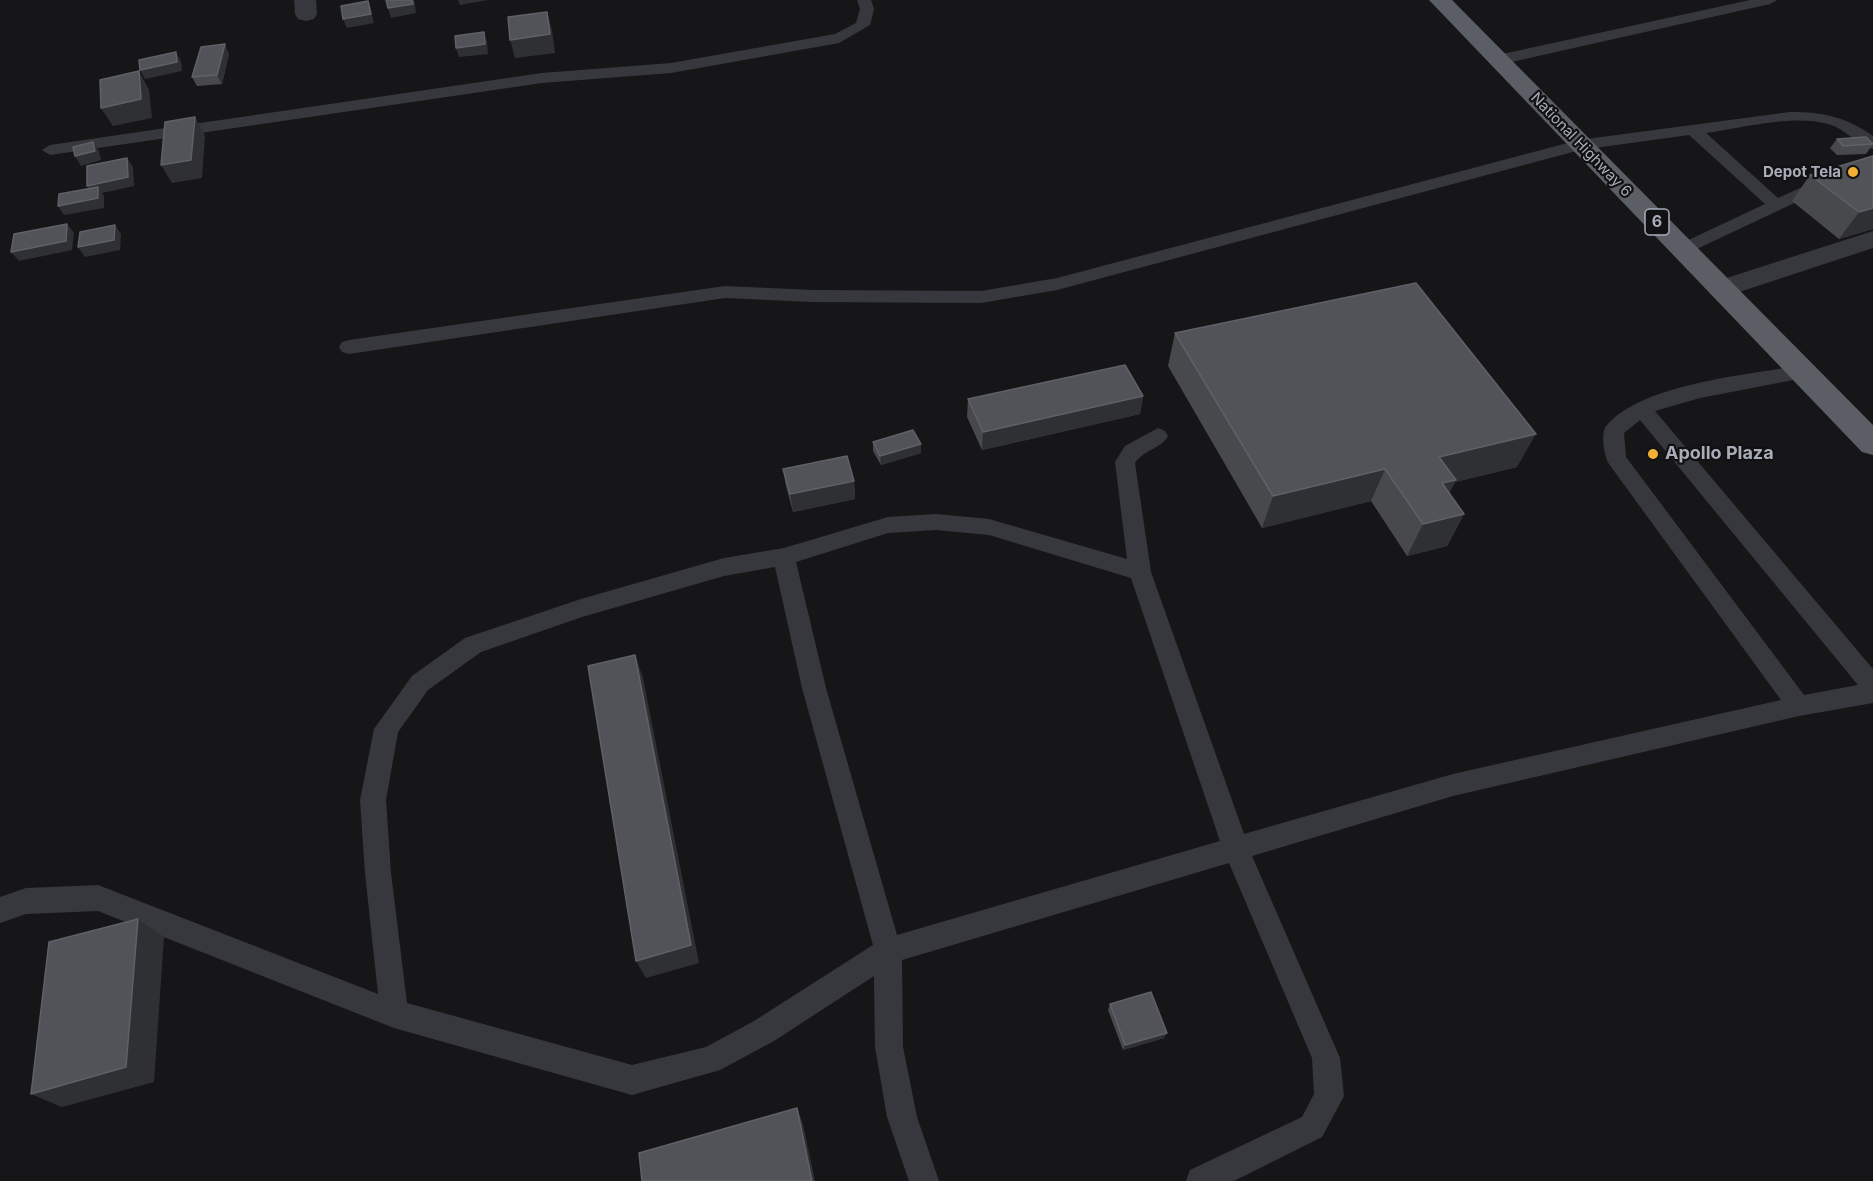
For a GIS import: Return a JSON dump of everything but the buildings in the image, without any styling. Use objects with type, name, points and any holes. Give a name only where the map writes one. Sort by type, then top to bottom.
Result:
[{"type":"highway","name":"National Highway 6","points":[[1440,0],[1873,444]]},
{"type":"street","points":[[1721,289],[1873,239]]},
{"type":"lane","points":[[50,150],[542,78],[671,68],[839,38],[863,25],[867,9],[864,0]]},
{"type":"lane","points":[[1498,60],[1770,0]]},
{"type":"lane","points":[[349,347],[725,291],[812,296],[981,297],[1036,288],[1579,145],[1790,117],[1824,117],[1844,123],[1873,144]]},
{"type":"lane","points":[[1693,130],[1777,206]]},
{"type":"lane","points":[[1684,249],[1873,160]]},
{"type":"lane","points":[[1799,706],[1616,459],[1614,430],[1642,409],[1690,394],[1802,372]]},
{"type":"lane","points":[[1642,409],[1873,686]]},
{"type":"lane","points":[[1158,436],[1132,451],[1125,462],[1140,572],[1236,850],[1326,1058],[1329,1096],[1312,1127],[1201,1181]]},
{"type":"lane","points":[[394,1014],[378,873],[373,800],[386,729],[420,683],[473,645],[581,608],[724,567],[784,557],[888,525],[936,522],[989,528],[1140,572]]},
{"type":"lane","points":[[784,557],[814,688],[888,951],[889,1047],[902,1117],[924,1181]]},
{"type":"lane","points":[[0,910],[26,901],[98,898],[394,1014],[632,1080],[710,1060],[764,1032],[888,951],[1453,785],[1799,706],[1873,693]]},
{"type":"place","name":"Depot Tela","points":[[1853,172]]},
{"type":"place","name":"Apollo Plaza","points":[[1653,454]]}]
